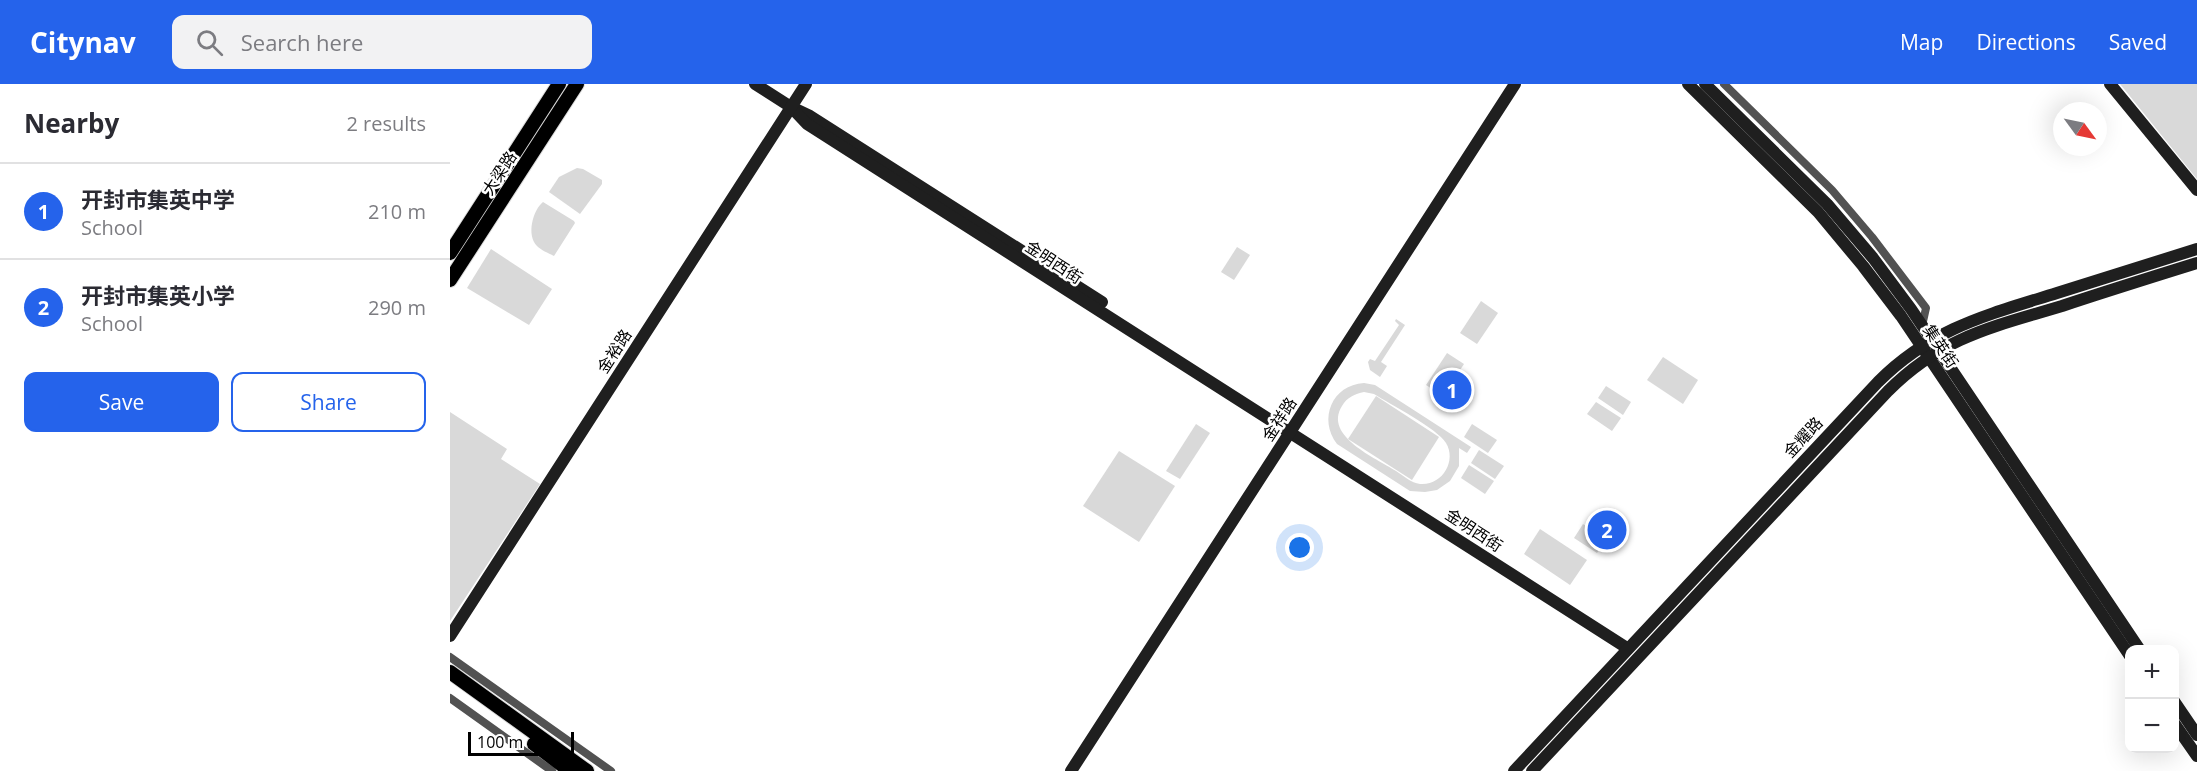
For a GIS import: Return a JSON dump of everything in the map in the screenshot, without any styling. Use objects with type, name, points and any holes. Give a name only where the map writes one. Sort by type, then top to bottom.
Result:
[{"type":"main road","name":"大梁路","points":[[450,253],[559,84]]},
{"type":"main road","name":"大梁路","points":[[450,280],[577,84]]},
{"type":"main road","points":[[450,672],[587,771]]},
{"type":"main road","points":[[450,684],[570,771]]},
{"type":"street","name":"金明西街","points":[[755,84],[810,116],[1155,336],[1274,414],[1288,429],[1303,439],[1627,648]]},
{"type":"street","name":"金裕路","points":[[450,636],[806,84]]},
{"type":"street","name":"金祥路","points":[[1071,771],[1505,84]]},
{"type":"street","name":"金祥路","points":[[1061,771],[1515,84]]},
{"type":"street","name":"集英街","points":[[1688,84],[1818,212],[1926,342],[2137,645]]},
{"type":"street","name":"集英街","points":[[1705,84],[1827,204],[1873,258],[1922,326],[1926,342]]},
{"type":"street","points":[[1724,84],[1832,190],[1872,237],[1926,308],[1922,326]]},
{"type":"street","points":[[2110,84],[2197,190]]},
{"type":"street","name":"金耀路","points":[[1514,771],[1878,382],[1926,342],[1978,318],[2197,249]]},
{"type":"street","name":"金耀路","points":[[1532,771],[1888,391],[1934,353],[1982,330],[2197,263]]},
{"type":"street","name":"集英街","points":[[1934,353],[2125,648]]},
{"type":"street","points":[[450,657],[611,771]]},
{"type":"street","points":[[450,698],[552,771]]},
{"type":"street","points":[[2179,707],[2197,735]]},
{"type":"street","points":[[2179,729],[2197,756]]},
{"type":"shaded area","points":[[2120,84],[2197,84],[2197,179]]},
{"type":"shaded area","points":[[577,168],[602,180],[602,184],[580,214],[549,192],[559,177]]},
{"type":"shaded area","points":[[543,202],[575,223],[554,256],[537,246],[532,236],[532,223],[536,211]]},
{"type":"shaded area","points":[[1237,247],[1250,255],[1234,280],[1221,272]]},
{"type":"shaded area","points":[[491,249],[552,289],[529,325],[467,288]]},
{"type":"shaded area","points":[[1481,301],[1498,313],[1477,344],[1460,333]]},
{"type":"shaded area","points":[[1396,319],[1405,325],[1381,362],[1387,366],[1380,377],[1370,370],[1368,362],[1370,359],[1375,361],[1399,325]]},
{"type":"shaded area","points":[[1447,353],[1464,364],[1443,396],[1426,385]]},
{"type":"shaded area","points":[[1663,357],[1698,380],[1683,404],[1647,380]]},
{"type":"shaded area","points":[[1364,383],[1375,385],[1471,447],[1467,453],[1459,448],[1459,466],[1450,481],[1437,490],[1410,491],[1337,444],[1331,434],[1329,424],[1331,405],[1336,397],[1353,385]],"holes":[[[1364,392],[1374,394],[1424,424],[1446,443],[1450,457],[1441,477],[1428,484],[1414,482],[1365,453],[1345,436],[1338,417],[1346,400]]]},
{"type":"shaded area","points":[[1606,386],[1631,402],[1623,415],[1598,398]]},
{"type":"shaded area","points":[[1376,396],[1439,437],[1412,480],[1348,439]]},
{"type":"shaded area","points":[[1596,402],[1621,418],[1612,431],[1587,414]]},
{"type":"shaded area","points":[[450,412],[507,449],[501,459],[540,484],[450,621]]},
{"type":"shaded area","points":[[1196,424],[1210,433],[1180,479],[1166,471]]},
{"type":"shaded area","points":[[1472,424],[1497,440],[1488,453],[1464,437]]},
{"type":"shaded area","points":[[1479,450],[1504,466],[1495,479],[1471,463]]},
{"type":"shaded area","points":[[1119,451],[1175,486],[1139,542],[1083,506]]},
{"type":"shaded area","points":[[1469,465],[1494,481],[1485,494],[1461,478]]},
{"type":"shaded area","points":[[1583,524],[1606,540],[1597,553],[1574,538]]},
{"type":"shaded area","points":[[1540,529],[1587,560],[1570,585],[1524,554]]},
{"type":"place","name":"开封市集英中学","points":[[1452,390]]},
{"type":"place","name":"开封市集英小学","points":[[1607,530]]}]
